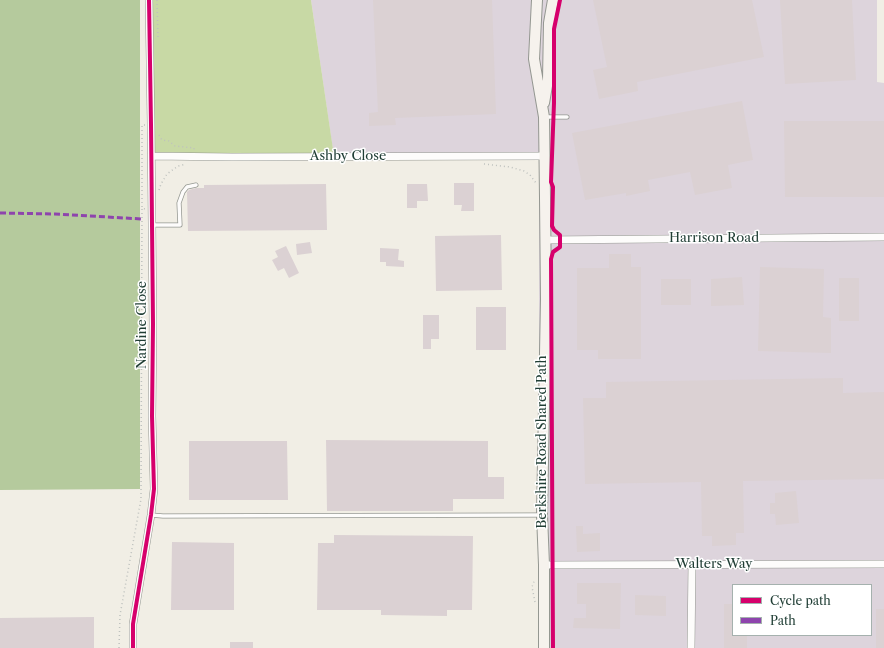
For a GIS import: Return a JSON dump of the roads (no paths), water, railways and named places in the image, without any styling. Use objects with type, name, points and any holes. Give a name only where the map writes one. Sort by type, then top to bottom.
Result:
[{"type":"main road","points":[[537,0],[534,59],[543,114],[546,299],[542,515],[544,565],[544,648]]},
{"type":"main road","points":[[543,114],[548,80],[549,22],[553,0]]},
{"type":"street","name":"Nardine Close","points":[[133,648],[134,624],[154,490],[152,156],[149,0]]},
{"type":"street","name":"Ashby Close","points":[[152,156],[544,156]]},
{"type":"street","name":"Harrison Road","points":[[545,240],[884,237]]},
{"type":"street","points":[[691,648],[692,564]]},
{"type":"street","name":"Walters Way","points":[[544,565],[884,564]]},
{"type":"lane","points":[[543,114],[567,117]]},
{"type":"lane","points":[[152,225],[180,225],[179,203],[183,192],[186,187],[196,185]]},
{"type":"lane","points":[[151,515],[542,515]]}]
